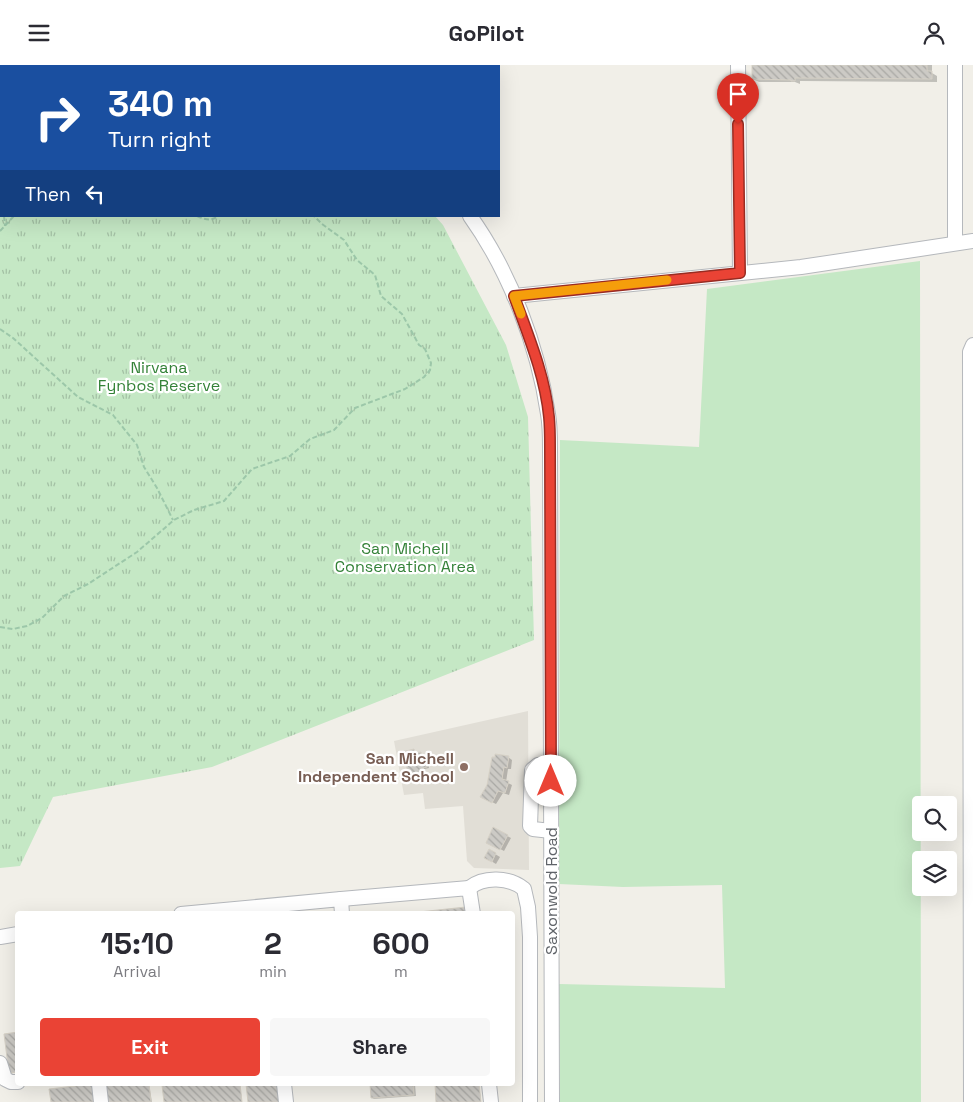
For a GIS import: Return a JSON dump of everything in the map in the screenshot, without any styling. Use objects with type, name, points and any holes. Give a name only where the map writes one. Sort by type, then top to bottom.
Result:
[{"type":"street","points":[[738,65],[740,273]]},
{"type":"street","points":[[955,65],[955,243]]},
{"type":"street","name":"Saxonwold Road","points":[[471,217],[514,296],[531,342],[549,415],[552,1102]]},
{"type":"street","points":[[514,296],[801,267],[973,241]]},
{"type":"street","points":[[971,1102],[970,351],[973,345]]},
{"type":"street","points":[[551,764],[538,765],[532,770],[530,826],[533,829],[551,831]]},
{"type":"street","points":[[240,911],[280,909],[341,899],[468,888],[478,881],[500,880],[515,883],[524,889],[528,907],[530,937],[530,1102]]},
{"type":"street","points":[[468,888],[473,911]]},
{"type":"street","points":[[341,899],[342,911]]},
{"type":"street","points":[[0,937],[15,934]]},
{"type":"street","points":[[0,1063],[5,1079],[15,1082]]},
{"type":"street","points":[[99,1086],[101,1102]]},
{"type":"street","points":[[284,1086],[286,1102]]},
{"type":"street","points":[[489,1086],[491,1102]]},
{"type":"path","points":[[4,217],[4,226]]},
{"type":"path","points":[[0,231],[13,217]]},
{"type":"path","points":[[200,217],[207,220],[217,217]]},
{"type":"path","points":[[0,627],[12,629],[27,626],[42,619],[64,596],[88,584],[137,552],[174,521],[194,510],[224,501],[252,469],[290,456],[310,439],[334,430],[355,408],[405,389],[424,377],[430,370],[431,363],[425,349],[419,345],[402,314],[381,296],[375,275],[357,260],[344,240],[315,217]]},
{"type":"path","points":[[0,329],[13,338],[78,397],[113,415],[137,445],[144,467],[174,521]]},
{"type":"shaded area","name":"San Michell Independent School","points":[[528,711],[529,870],[474,868],[467,861],[463,806],[425,809],[423,793],[404,795],[394,741]]},
{"type":"green space","points":[[0,217],[436,217],[443,225],[506,345],[528,417],[534,640],[212,767],[53,797],[20,866],[0,868]]},
{"type":"green space","points":[[920,261],[921,796],[912,796],[912,841],[921,841],[921,851],[912,851],[912,896],[921,896],[921,1102],[560,1102],[559,984],[725,988],[722,885],[623,887],[559,884],[560,440],[699,447],[707,289]]},
{"type":"building","points":[[752,65],[927,65],[927,71],[932,71],[932,79],[795,78],[795,81],[791,81],[752,79]]},
{"type":"building","points":[[414,749],[415,753],[421,752],[422,759],[426,759],[427,767],[423,768],[425,775],[419,776],[420,780],[408,782],[405,770],[407,769],[406,764],[404,765],[402,752]]},
{"type":"building","points":[[495,754],[509,756],[507,768],[504,767],[502,779],[509,781],[505,793],[498,791],[492,803],[480,797],[487,785],[492,757],[495,757]]},
{"type":"building","points":[[493,827],[508,835],[500,850],[486,843]]},
{"type":"building","points":[[489,849],[496,853],[492,862],[484,858]]},
{"type":"building","points":[[466,907],[466,911],[428,911]]},
{"type":"building","points":[[15,1032],[15,1072],[9,1073],[4,1034]]},
{"type":"building","points":[[92,1086],[95,1102],[51,1102],[49,1089]]},
{"type":"building","points":[[105,1086],[149,1086],[151,1102],[108,1102]]},
{"type":"building","points":[[162,1086],[240,1086],[242,1102],[164,1102]]},
{"type":"building","points":[[246,1086],[280,1086],[282,1102],[248,1102]]},
{"type":"building","points":[[370,1086],[413,1086],[414,1095],[371,1098]]},
{"type":"building","points":[[435,1086],[479,1086],[481,1102],[436,1102]]},
{"type":"slow traffic","points":[[521,314],[514,296],[667,280]]},
{"type":"place","name":"San Michell Independent School","points":[[464,767]]},
{"type":"route","points":[[551,781],[549,415],[531,342],[514,296],[740,273],[738,124]]},
{"type":"park label","name":"Nirvana Fynbos Reserve","points":[[159,376]]},
{"type":"park label","name":"San Michell Conservation Area","points":[[405,557]]}]
